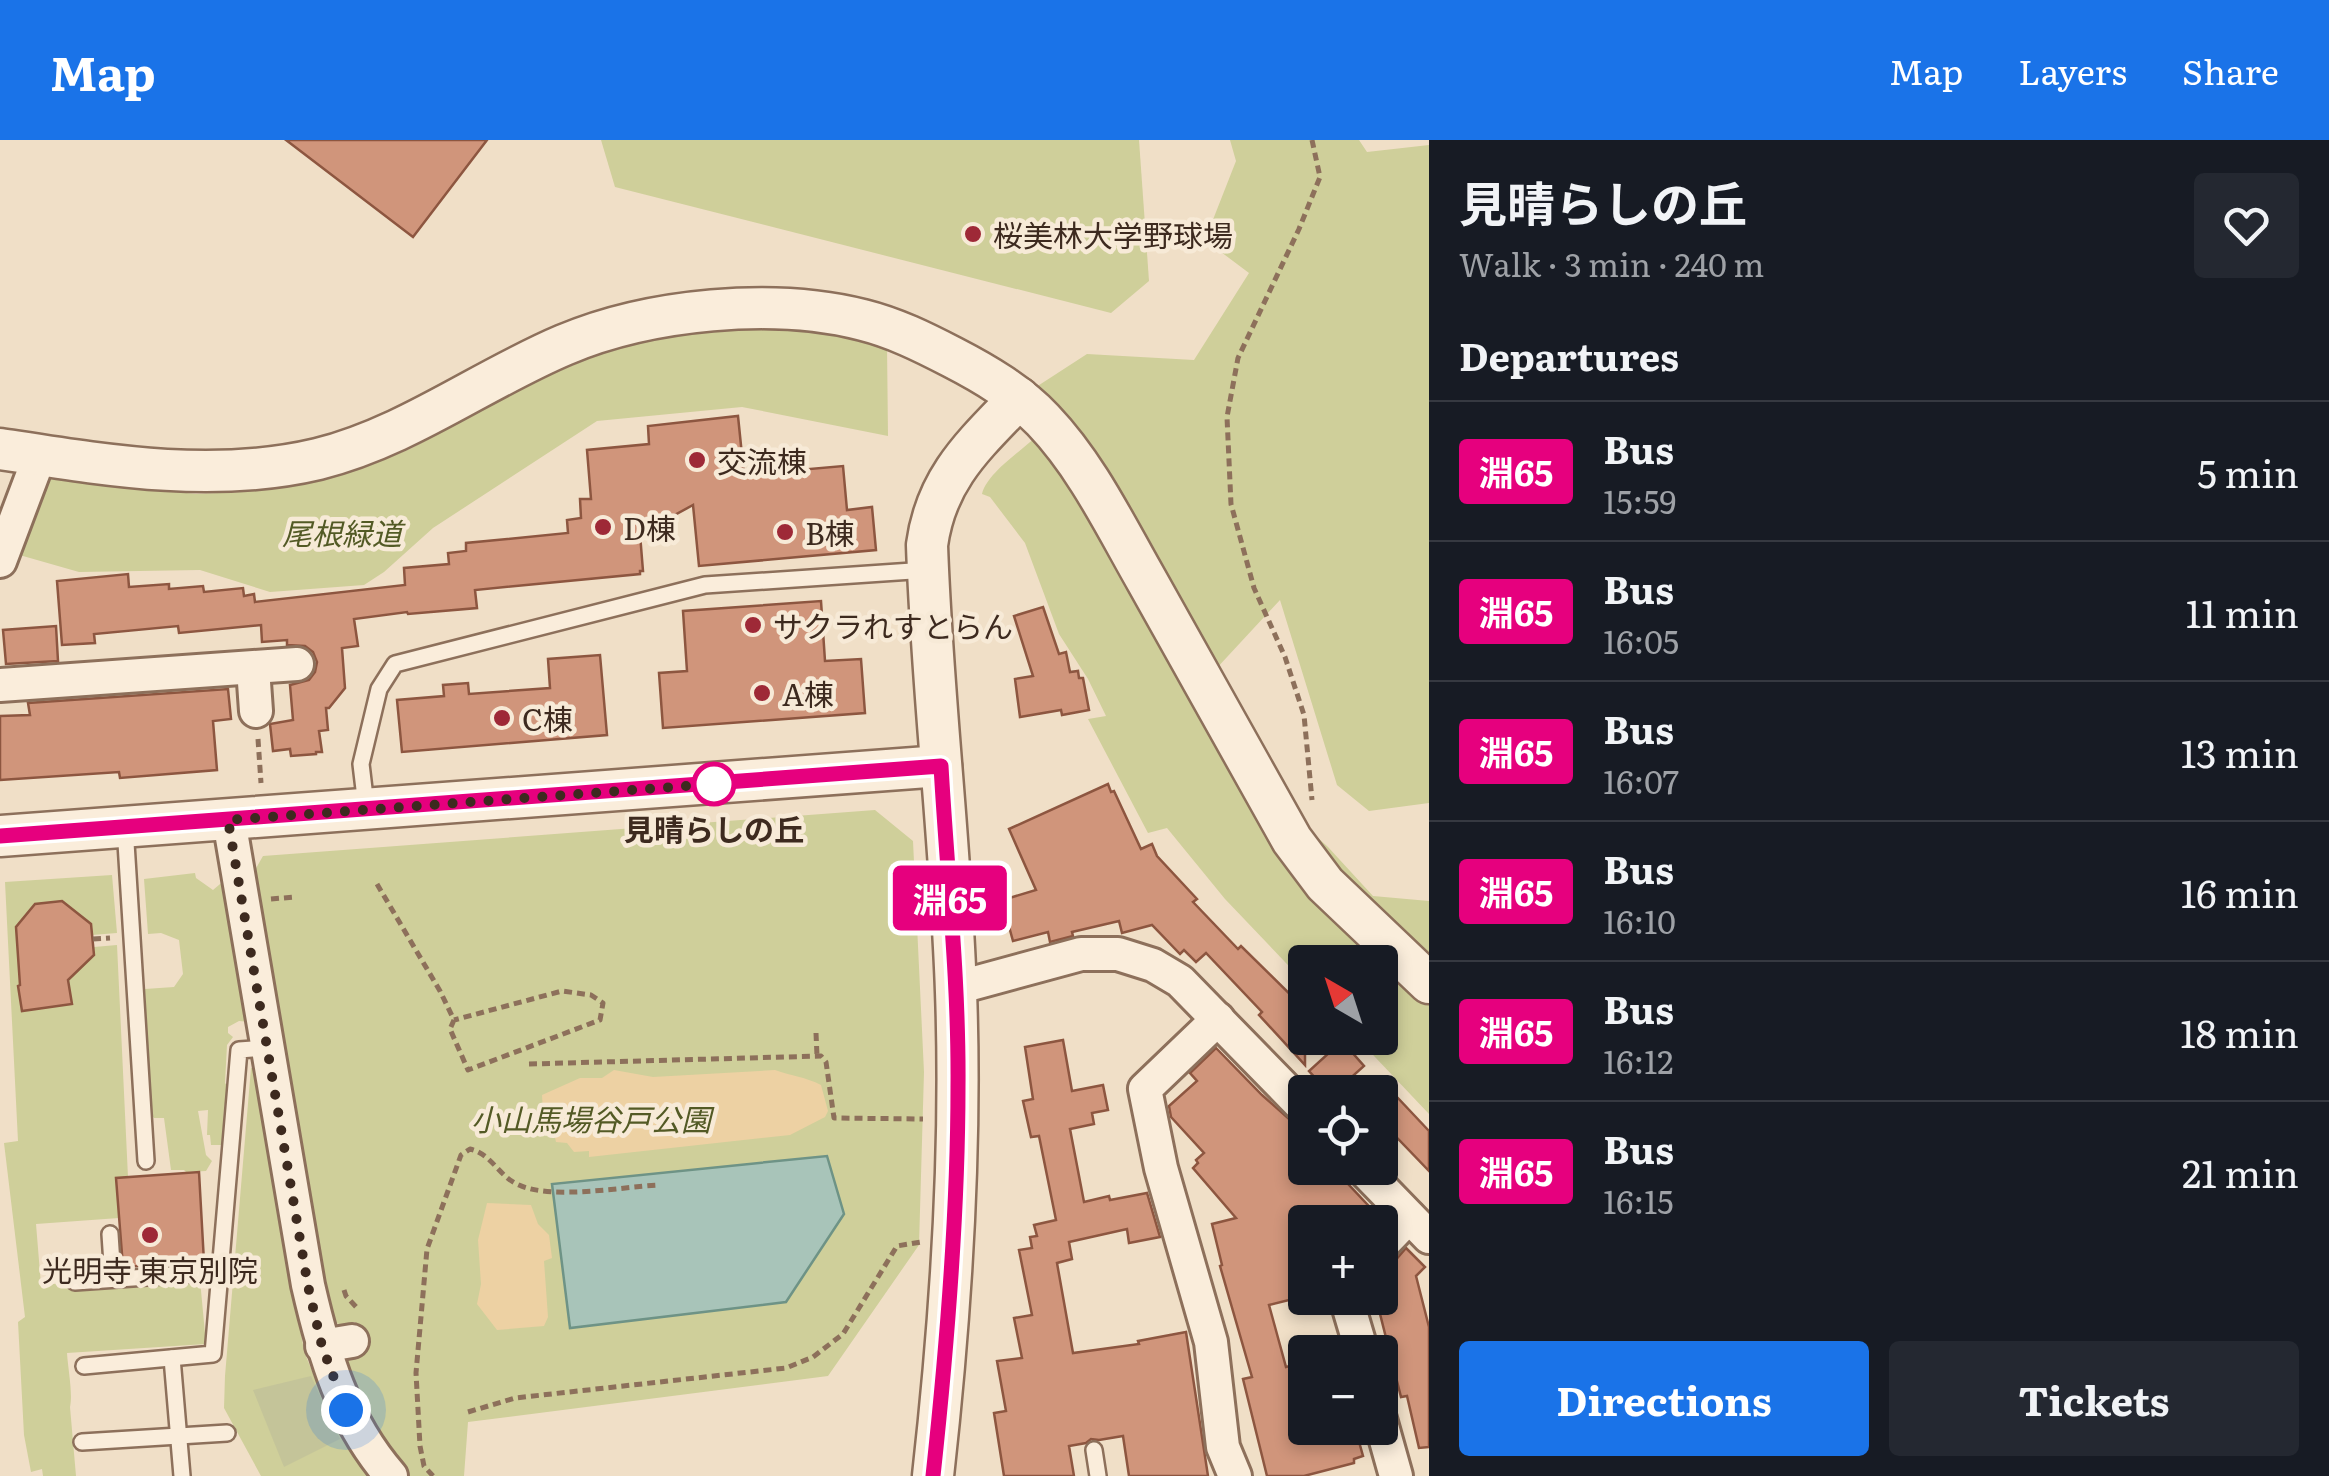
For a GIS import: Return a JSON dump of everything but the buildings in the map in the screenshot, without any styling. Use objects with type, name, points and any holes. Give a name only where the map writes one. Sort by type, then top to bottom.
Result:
[{"type":"street","points":[[0,448],[93,463],[232,471],[320,458],[355,448],[592,334],[657,317],[804,310],[861,319],[903,333],[981,371],[1043,420],[1086,477],[1292,840],[1325,884],[1429,983]]},
{"type":"street","points":[[934,1476],[948,1341],[958,1084],[956,988],[928,545],[931,518],[947,480],[1018,398]]},
{"type":"street","points":[[0,560],[40,455]]},
{"type":"street","points":[[0,685],[297,664]]},
{"type":"street","points":[[253,668],[256,711]]},
{"type":"street","points":[[0,836],[941,766]]},
{"type":"street","points":[[228,820],[308,1286],[337,1343],[346,1410],[391,1476]]},
{"type":"street","points":[[956,988],[1081,954],[1118,954],[1153,964],[1180,981],[1288,1091]]},
{"type":"street","points":[[1218,1018],[1144,1090],[1161,1168],[1211,1342],[1223,1447],[1235,1476]]},
{"type":"street","points":[[1379,1185],[1419,1226]]},
{"type":"street","points":[[1387,1445],[1396,1476]]},
{"type":"lane","points":[[366,810],[361,764],[379,689],[394,664],[705,585],[928,570]]},
{"type":"lane","points":[[125,827],[142,962],[146,1161]]},
{"type":"lane","points":[[84,1366],[213,1354],[238,1050],[268,1048]]},
{"type":"lane","points":[[110,1234],[113,1279]]},
{"type":"lane","points":[[76,1282],[218,1272]]},
{"type":"lane","points":[[172,1358],[182,1476]]},
{"type":"lane","points":[[82,1442],[227,1433]]},
{"type":"lane","points":[[1094,1450],[1098,1476]]},
{"type":"path","points":[[1292,840],[1307,828],[1313,810],[1304,715],[1285,657],[1254,588],[1231,504],[1227,417],[1238,358],[1320,176],[1312,140]]},
{"type":"path","points":[[256,711],[261,784]]},
{"type":"path","points":[[378,884],[440,990],[454,1020],[450,1029],[468,1070],[600,1020],[603,1004],[591,995],[562,991],[454,1020]]},
{"type":"path","points":[[816,1033],[817,1056]]},
{"type":"path","points":[[530,1064],[821,1056],[826,1062],[834,1118],[931,1119]]},
{"type":"path","points":[[433,1476],[424,1466],[420,1446],[416,1373],[426,1250],[461,1155],[470,1149],[480,1151],[506,1178],[546,1192],[658,1185]]},
{"type":"path","points":[[468,1412],[514,1398],[786,1368],[813,1357],[843,1334],[897,1246],[928,1241]]},
{"type":"green space","name":"桜美林大学野球場","points":[[601,140],[1139,140],[1149,281],[1111,313],[615,187]]},
{"type":"green space","points":[[1230,140],[1359,140],[1367,152],[1429,145],[1429,803],[1369,811],[1337,785],[1280,600],[1215,670],[1033,389],[1087,354],[1194,360],[1249,273],[1205,240],[1236,161]]},
{"type":"green space","name":"尾根緑道","points":[[797,327],[887,345],[888,436],[742,407],[597,421],[433,528],[364,585],[270,592],[200,570],[79,572],[16,554],[41,477],[196,494],[285,487],[366,467],[412,448],[531,383],[635,339],[693,330]]},
{"type":"green space","points":[[1037,436],[1287,810],[1373,896],[1429,901],[1429,1114],[1398,1081],[1398,1075],[1392,1075],[1373,1055],[1398,1055],[1398,945],[1288,945],[1288,965],[1225,899],[1167,828],[1148,833],[1088,719],[1106,716],[1059,634],[1025,543],[990,497],[982,494],[997,470]]},
{"type":"green space","name":"小山馬場谷戸公園","points":[[875,810],[913,841],[924,1072],[919,1245],[828,1376],[468,1422],[464,1476],[406,1476],[381,1439],[343,1364],[350,1354],[364,1350],[355,1322],[340,1325],[328,1317],[255,870],[263,856]]},
{"type":"green space","points":[[195,873],[213,890],[226,879],[250,1022],[239,1021],[228,1027],[233,1037],[227,1045],[225,1083],[229,1088],[222,1145],[211,1145],[207,1135],[208,1110],[198,1111],[206,1155],[212,1161],[206,1171],[186,1172],[171,1170],[164,1118],[154,1118],[148,1109],[145,989],[174,987],[183,974],[179,940],[161,933],[148,934],[144,879]]},
{"type":"green space","points":[[112,875],[117,933],[92,935],[91,923],[61,901],[35,904],[23,1010],[71,1004],[68,980],[94,955],[94,947],[117,945],[128,1177],[116,1178],[119,1218],[36,1224],[41,1285],[67,1283],[68,1289],[200,1280],[206,1344],[67,1353],[76,1476],[43,1476],[42,1469],[31,1472],[24,1435],[18,1322],[25,1317],[4,1143],[18,1141],[5,882]]},
{"type":"green space","points":[[257,1067],[304,1351],[332,1421],[368,1476],[261,1476],[224,1408],[251,1068]]},
{"type":"green space","points":[[311,1376],[340,1439],[284,1467],[253,1390]]},
{"type":"sand","points":[[614,1070],[653,1077],[775,1070],[821,1085],[828,1111],[825,1117],[790,1135],[589,1157],[589,1151],[574,1152],[567,1143],[556,1142],[550,1115],[543,1111],[542,1095],[580,1078],[602,1078]]},
{"type":"sand","points":[[487,1203],[531,1205],[538,1224],[549,1235],[552,1258],[544,1261],[548,1317],[544,1326],[497,1330],[477,1304],[481,1284],[478,1240]]},
{"type":"shaded area","points":[[827,1156],[844,1214],[786,1302],[570,1328],[552,1184]]},
{"type":"bus line","name":"淵65","points":[[0,836],[941,766],[956,988],[958,1084],[948,1341],[933,1476]]},
{"type":"place","name":"桜美林大学野球場","points":[[973,234]]},
{"type":"place","name":"交流棟","points":[[697,460]]},
{"type":"place","name":"D棟","points":[[603,527]]},
{"type":"place","name":"B棟","points":[[785,532]]},
{"type":"place","name":"サクラれすとらん","points":[[753,625]]},
{"type":"place","name":"A棟","points":[[762,693]]},
{"type":"place","name":"C棟","points":[[502,718]]},
{"type":"place","name":"見晴らしの丘","points":[[714,784]]},
{"type":"place","name":"光明寺 東京別院","points":[[150,1235]]},
{"type":"route","points":[[346,1410],[322,1346],[308,1286],[228,820],[714,784]]}]
